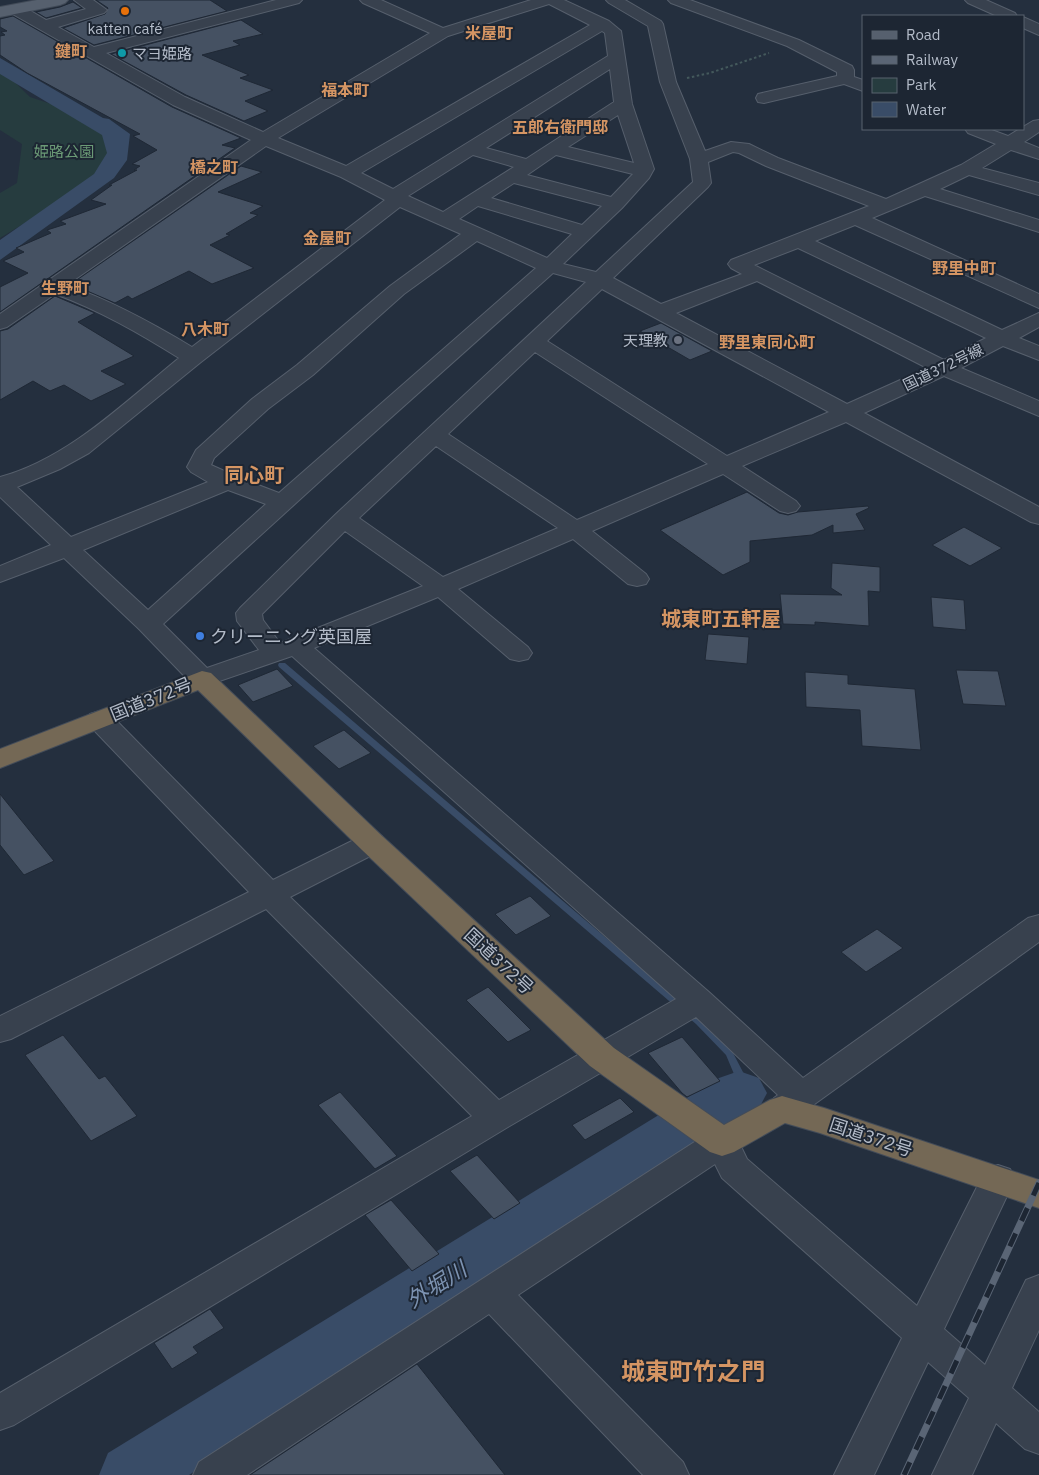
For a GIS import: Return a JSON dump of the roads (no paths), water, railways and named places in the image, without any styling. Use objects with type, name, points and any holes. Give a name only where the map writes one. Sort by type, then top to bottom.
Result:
[{"type":"highway","name":"国道372号","points":[[0,759],[202,679],[372,842],[602,1057],[711,1135]]},
{"type":"highway","name":"国道372号","points":[[792,1103],[1039,1194]]},
{"type":"highway","points":[[711,1135],[792,1103]]},
{"type":"main road","points":[[7,11],[60,0]]},
{"type":"street","points":[[44,26],[99,10],[82,0]]},
{"type":"street","points":[[92,52],[292,0]]},
{"type":"street","points":[[368,0],[442,33]]},
{"type":"street","points":[[0,323],[264,139],[442,33],[547,0]]},
{"type":"street","points":[[148,624],[281,502],[549,266],[615,204],[644,171],[645,169],[623,104],[614,31],[552,0]]},
{"type":"street","points":[[614,0],[655,24],[668,82],[699,159],[702,183],[344,519],[249,613],[250,621],[285,650],[792,1103],[1039,926]]},
{"type":"street","points":[[972,0],[1007,15]]},
{"type":"street","points":[[655,24],[687,1],[793,43],[846,70],[845,79]]},
{"type":"street","points":[[7,11],[44,26],[179,101],[264,139],[348,173],[396,198],[549,266],[599,279],[1039,517]]},
{"type":"street","points":[[1024,22],[1039,30]]},
{"type":"street","points":[[348,173],[603,24]]},
{"type":"street","points":[[202,679],[148,624],[0,485],[52,464],[81,448],[193,357],[396,198],[617,58]]},
{"type":"street","points":[[764,98],[845,79],[862,86]]},
{"type":"street","points":[[444,220],[623,104]]},
{"type":"street","points":[[438,120],[456,125]]},
{"type":"street","points":[[1039,125],[967,169],[924,190],[799,242],[738,264],[944,368],[1039,408]]},
{"type":"street","points":[[474,130],[492,136]]},
{"type":"street","points":[[977,130],[1039,154]]},
{"type":"street","points":[[699,159],[731,147],[743,148],[772,162],[885,206]]},
{"type":"street","points":[[471,149],[528,165]]},
{"type":"street","points":[[553,149],[644,171]]},
{"type":"street","points":[[967,169],[1039,189]]},
{"type":"street","points":[[511,176],[615,204]]},
{"type":"street","points":[[924,190],[1039,226]]},
{"type":"street","points":[[475,199],[584,232]]},
{"type":"street","points":[[856,218],[1039,302]]},
{"type":"street","points":[[281,502],[230,481],[214,477],[199,467],[204,455],[260,404],[305,370],[397,290],[475,233]]},
{"type":"street","points":[[799,242],[1039,354]]},
{"type":"street","points":[[658,312],[756,274]]},
{"type":"street","points":[[53,287],[88,299],[136,322],[193,357]]},
{"type":"street","name":"国道372号線","points":[[202,679],[285,650],[441,587],[847,413],[944,368],[1039,319]]},
{"type":"street","points":[[534,342],[788,506]]},
{"type":"street","points":[[435,435],[574,529],[638,579]]},
{"type":"street","points":[[0,575],[230,481]]},
{"type":"street","points":[[344,519],[441,587],[519,652]]},
{"type":"street","points":[[100,720],[268,893],[496,1118]]},
{"type":"street","points":[[0,1030],[372,842]]},
{"type":"street","points":[[0,1413],[496,1118],[686,1009]]},
{"type":"street","points":[[213,1475],[493,1292],[711,1135],[734,1168],[1039,1436]]},
{"type":"street","points":[[854,1475],[998,1179]]},
{"type":"street","points":[[952,1475],[1039,1291]]},
{"type":"street","points":[[493,1292],[669,1475]]},
{"type":"water","points":[[0,58],[103,118],[109,119],[130,134],[127,160],[114,178],[0,260],[0,240],[94,174],[107,153],[102,135],[0,74]]},
{"type":"waterway","points":[[282,665],[699,1022],[729,1053],[739,1074],[739,1093]]},
{"type":"waterway","name":"外堀川","points":[[132,1475],[739,1093]]},
{"type":"railway","points":[[904,1475],[1039,1183]]},
{"type":"place","name":"katten café","points":[[125,11]]},
{"type":"place","name":"マヨ姫路","points":[[122,53]]},
{"type":"place","name":"天理教","points":[[678,340]]},
{"type":"place","name":"クリーニング英国屋","points":[[200,636]]},
{"type":"district","name":"米屋町","points":[[489,33]]},
{"type":"district","name":"鍵町","points":[[71,51]]},
{"type":"district","name":"福本町","points":[[345,90]]},
{"type":"district","name":"五郎右衛門邸","points":[[560,127]]},
{"type":"district","name":"橋之町","points":[[214,167]]},
{"type":"district","name":"金屋町","points":[[327,238]]},
{"type":"district","name":"野里中町","points":[[964,268]]},
{"type":"district","name":"生野町","points":[[65,288]]},
{"type":"district","name":"八木町","points":[[205,329]]},
{"type":"district","name":"野里東同心町","points":[[767,342]]},
{"type":"district","name":"同心町","points":[[254,474]]},
{"type":"district","name":"城東町五軒屋","points":[[721,618]]},
{"type":"district","name":"城東町竹之門","points":[[693,1371]]},
{"type":"park label","name":"姫路公園","points":[[64,151]]}]
